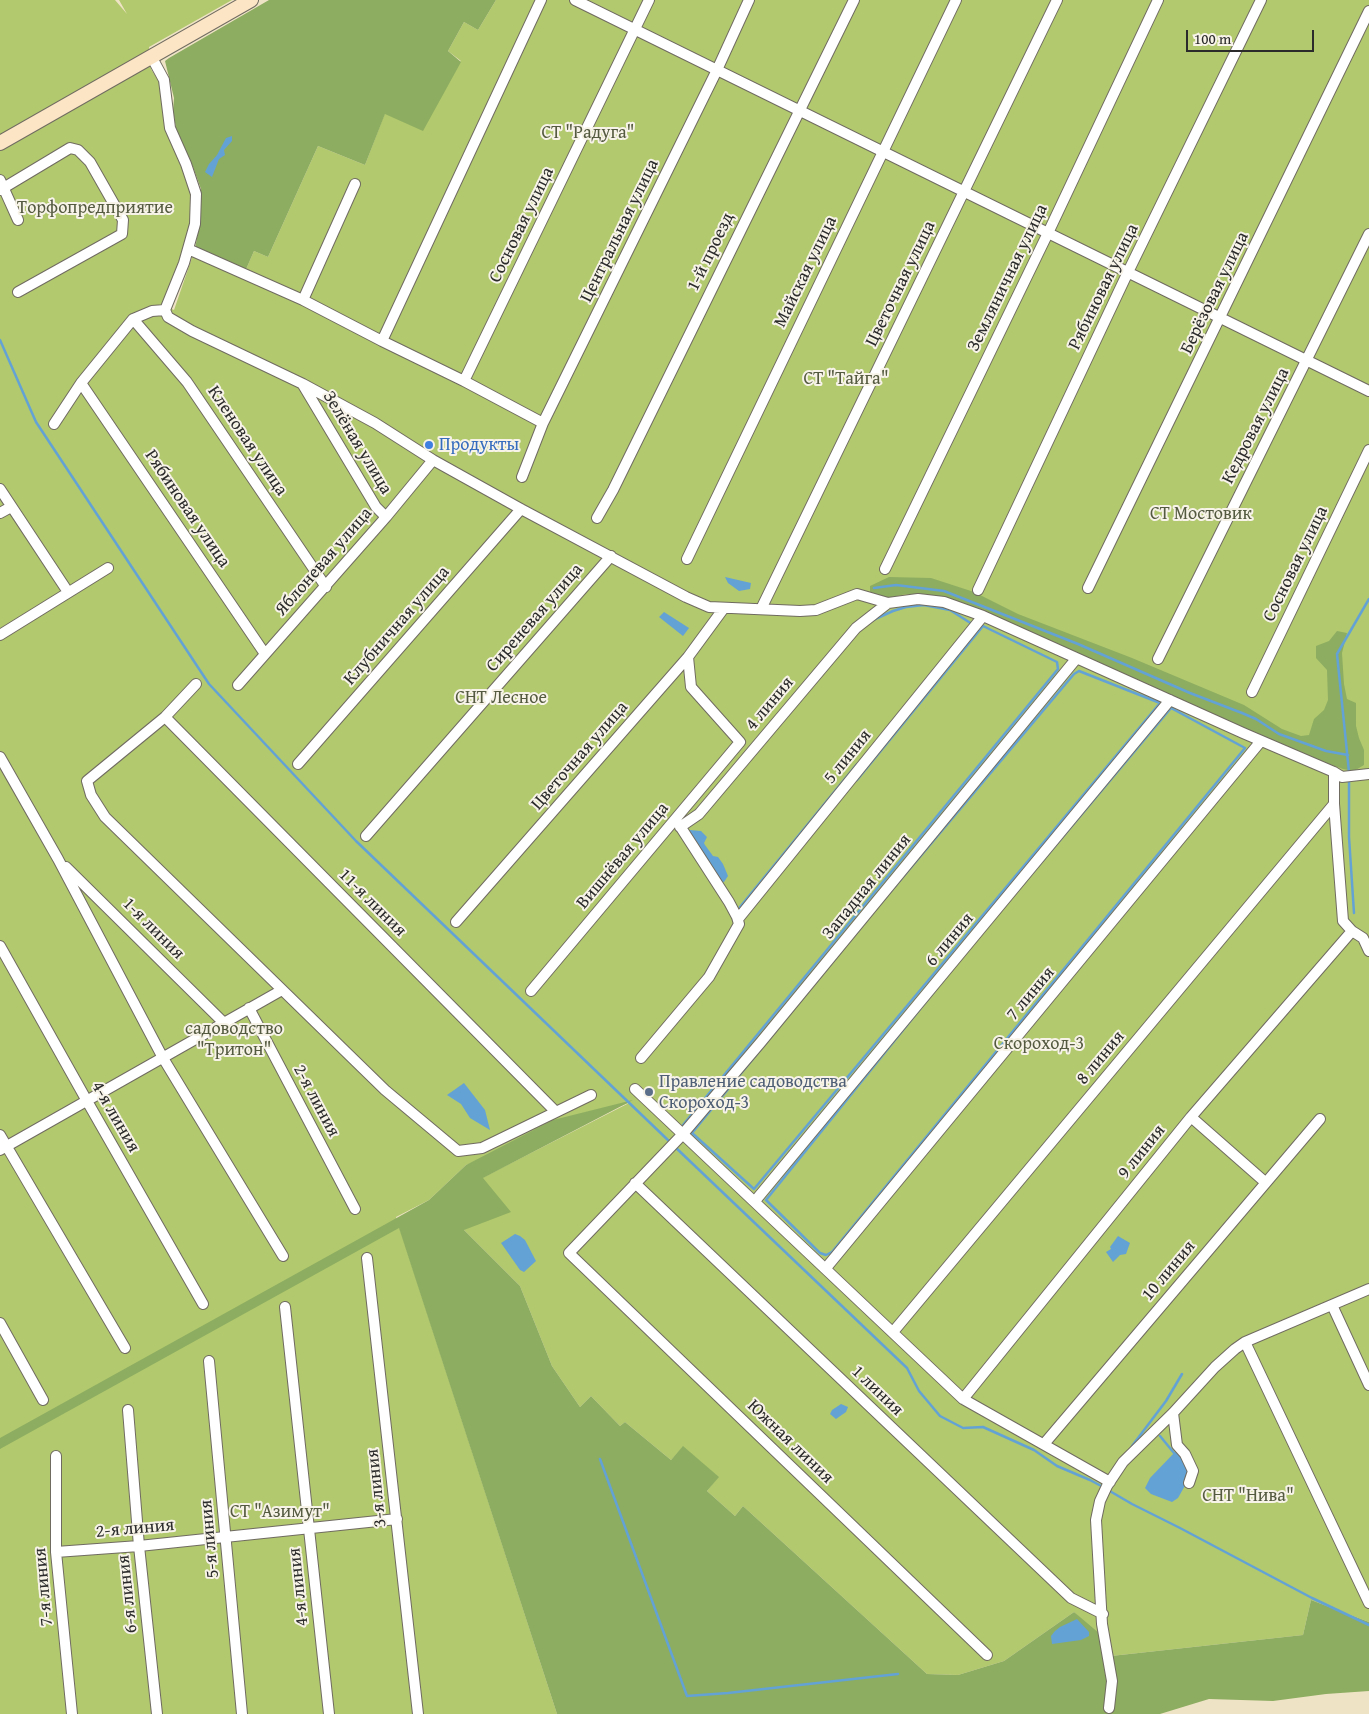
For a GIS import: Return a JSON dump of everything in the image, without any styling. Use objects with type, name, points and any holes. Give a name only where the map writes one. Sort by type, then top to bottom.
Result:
[{"type":"main road","points":[[0,143],[251,0]]},
{"type":"street","points":[[382,341],[541,0]]},
{"type":"street","points":[[575,0],[1369,391]]},
{"type":"street","name":"Сосновая улица","points":[[464,381],[649,0]]},
{"type":"street","name":"Центральная улица","points":[[522,477],[543,423],[717,70],[749,0]]},
{"type":"street","name":"1-й проезд","points":[[597,518],[613,490],[854,0]]},
{"type":"street","name":"Майская улица","points":[[687,559],[956,0]]},
{"type":"street","name":"Цветочная улица","points":[[760,609],[1057,0]]},
{"type":"street","name":"Земляничная улица","points":[[885,569],[1048,233],[1158,0]]},
{"type":"street","name":"Рябиновая улица","points":[[978,590],[1128,272],[1261,0]]},
{"type":"street","name":"Берёзовая улица","points":[[1088,588],[1369,11]]},
{"type":"street","points":[[151,56],[164,80],[170,128],[186,164],[196,194],[195,224],[188,249],[165,310],[168,317],[192,331],[303,384],[375,423],[433,460],[521,509],[686,597],[709,606],[800,611],[816,610],[857,594],[888,603],[918,599],[944,602],[983,616],[1342,777],[1369,774]]},
{"type":"street","points":[[18,220],[1,186],[70,148],[78,150],[90,162],[122,220],[122,234],[18,292]]},
{"type":"street","points":[[303,300],[355,184]]},
{"type":"street","name":"Кедровая улица","points":[[1158,659],[1369,234]]},
{"type":"street","points":[[188,249],[303,300],[543,423]]},
{"type":"street","points":[[54,424],[81,383],[133,319],[152,311],[165,310]]},
{"type":"street","name":"Кленовая улица","points":[[133,319],[187,382],[326,586]]},
{"type":"street","name":"Рябиновая улица","points":[[81,383],[265,654]]},
{"type":"street","name":"Зелёная улица","points":[[303,384],[376,507],[386,517]]},
{"type":"street","name":"Сосновая улица","points":[[1252,692],[1369,450]]},
{"type":"street","name":"Яблоневая улица","points":[[238,685],[386,517],[433,460]]},
{"type":"street","points":[[0,489],[68,592]]},
{"type":"street","points":[[0,513],[11,507]]},
{"type":"street","name":"Клубничная улица","points":[[298,764],[521,509]]},
{"type":"street","name":"Сиреневая улица","points":[[366,836],[610,556]]},
{"type":"street","points":[[0,636],[108,568]]},
{"type":"street","name":"4 линия","points":[[678,822],[699,814],[856,628],[888,603]]},
{"type":"street","name":"Цветочная улица","points":[[456,922],[688,657],[724,608]]},
{"type":"street","name":"5 линия","points":[[641,1058],[709,977],[739,924],[738,919],[983,616]]},
{"type":"street","name":"Вишнёвая улица","points":[[531,991],[678,822],[740,742],[691,687],[688,657]]},
{"type":"street","name":"Западная линия","points":[[569,1253],[675,1141],[761,1042],[1076,659]]},
{"type":"street","points":[[196,684],[165,717],[87,781],[91,795],[105,817],[385,1090],[458,1151],[482,1148],[591,1095]]},
{"type":"street","name":"6 линия","points":[[755,1201],[1170,700]]},
{"type":"street","name":"11-я линия","points":[[165,717],[556,1112]]},
{"type":"street","name":"7 линия","points":[[826,1268],[1261,741]]},
{"type":"street","points":[[0,757],[58,859],[162,1058],[283,1256]]},
{"type":"street","points":[[1334,772],[1334,804],[1343,921],[1352,931],[1363,938],[1369,951]]},
{"type":"street","name":"8 линия","points":[[894,1332],[1334,804]]},
{"type":"street","points":[[678,822],[738,919]]},
{"type":"street","name":"1-я линия","points":[[58,859],[224,1023]]},
{"type":"street","name":"9 линия","points":[[963,1398],[1191,1117],[1352,931]]},
{"type":"street","name":"4-я линия","points":[[0,946],[86,1101],[203,1304]]},
{"type":"street","points":[[3,1149],[282,990]]},
{"type":"street","name":"2-я линия","points":[[249,1008],[355,1209]]},
{"type":"street","points":[[635,1089],[675,1141],[755,1201],[963,1398],[1044,1444],[1107,1484]]},
{"type":"street","points":[[1191,1117],[1265,1182]]},
{"type":"street","name":"10 линия","points":[[1044,1444],[1320,1119]]},
{"type":"street","points":[[0,1135],[3,1149],[125,1348]]},
{"type":"street","name":"1 линия","points":[[635,1183],[1071,1598],[1103,1614]]},
{"type":"street","name":"Южная линия","points":[[569,1253],[987,1655]]},
{"type":"street","name":"3-я линия","points":[[367,1258],[418,1714]]},
{"type":"street","points":[[1109,1708],[1112,1681],[1102,1624],[1103,1614],[1096,1520],[1098,1508],[1107,1484],[1123,1462],[1215,1367],[1245,1342],[1369,1289]]},
{"type":"street","points":[[1332,1305],[1369,1385]]},
{"type":"street","name":"4-я линия","points":[[285,1307],[329,1714]]},
{"type":"street","points":[[0,1323],[43,1400]]},
{"type":"street","points":[[1245,1342],[1369,1603]]},
{"type":"street","name":"5-я линия","points":[[209,1361],[242,1714]]},
{"type":"street","name":"6-я линия","points":[[128,1410],[157,1714]]},
{"type":"street","points":[[1172,1413],[1177,1445],[1185,1454],[1193,1471],[1190,1483]]},
{"type":"street","name":"7-я линия","points":[[56,1456],[56,1552],[72,1714]]},
{"type":"street","name":"2-я линия","points":[[56,1552],[140,1546],[396,1519]]},
{"type":"green space","points":[[0,0],[115,0],[127,14],[119,0],[232,0],[149,47],[151,69],[161,85],[176,154],[191,191],[192,212],[183,255],[165,306],[174,310],[195,249],[244,274],[254,251],[268,257],[318,146],[365,165],[385,113],[461,61],[448,51],[464,22],[478,30],[496,0],[1369,0],[1369,1622],[1311,1600],[1303,1635],[1111,1656],[1074,1612],[1004,1661],[958,1675],[927,1674],[743,1506],[735,1516],[707,1491],[718,1477],[683,1447],[671,1460],[625,1422],[620,1426],[591,1396],[580,1407],[552,1366],[520,1286],[464,1230],[482,1178],[631,1102],[466,1165],[429,1200],[396,1217],[557,1714],[0,1714]]},
{"type":"green space","points":[[269,0],[496,0],[478,30],[464,22],[448,51],[461,62],[423,131],[385,114],[365,165],[318,146],[268,257],[254,251],[244,274],[195,249],[200,221],[201,189],[176,128],[173,111],[174,98],[165,61]]},
{"type":"green space","points":[[889,577],[931,578],[974,592],[1018,614],[1132,658],[1244,705],[1282,729],[1301,736],[1309,735],[1314,719],[1324,710],[1328,700],[1327,670],[1316,658],[1316,646],[1329,641],[1337,631],[1347,633],[1342,653],[1344,684],[1347,699],[1356,703],[1356,726],[1364,750],[1364,765],[1354,771],[1343,769],[1302,754],[957,601],[906,594],[887,598],[870,593],[870,586]]},
{"type":"green space","points":[[633,1100],[483,1178],[511,1212],[464,1230],[520,1286],[552,1366],[580,1407],[591,1396],[620,1426],[625,1422],[671,1460],[683,1446],[719,1477],[707,1491],[735,1516],[743,1506],[927,1674],[958,1675],[1004,1661],[1074,1612],[1106,1639],[1111,1656],[1303,1635],[1311,1600],[1369,1622],[1369,1691],[1273,1701],[1209,1699],[1160,1714],[557,1714],[399,1228],[0,1449],[0,1438],[429,1200],[466,1165],[553,1120]]},
{"type":"water","points":[[232,136],[232,141],[224,150],[225,155],[219,159],[212,177],[205,172],[226,138]]},
{"type":"water","points":[[725,577],[751,583],[750,589],[739,591],[728,583]]},
{"type":"water","points":[[664,612],[689,628],[683,636],[659,617]]},
{"type":"water","points":[[690,830],[701,831],[707,837],[705,845],[713,856],[718,857],[728,876],[724,882],[720,882],[696,841],[690,837],[688,833]]},
{"type":"water","points":[[464,1083],[485,1110],[490,1130],[470,1118],[461,1104],[447,1095]]},
{"type":"water","points":[[515,1234],[525,1240],[536,1261],[524,1272],[520,1270],[501,1243]]},
{"type":"water","points":[[1118,1236],[1130,1243],[1126,1254],[1120,1255],[1113,1262],[1106,1252],[1111,1249],[1110,1247]]},
{"type":"water","points":[[841,1404],[848,1407],[846,1412],[836,1419],[830,1414],[832,1410]]},
{"type":"water","points":[[1175,1452],[1184,1457],[1190,1470],[1187,1482],[1178,1498],[1172,1502],[1151,1494],[1145,1488],[1150,1478]]},
{"type":"water","points":[[1077,1619],[1089,1632],[1089,1636],[1081,1640],[1052,1644],[1051,1636],[1055,1631]]},
{"type":"waterway","points":[[0,340],[36,422],[209,684],[356,841],[670,1142]]},
{"type":"waterway","points":[[874,588],[896,585],[944,591],[1078,644],[1190,693],[1242,713],[1256,719],[1279,734],[1326,751],[1348,755]]},
{"type":"waterway","points":[[1349,772],[1337,654],[1369,599]]},
{"type":"waterway","points":[[873,620],[906,607],[924,605],[950,610],[972,624]]},
{"type":"waterway","points":[[683,1125],[1058,669],[1057,662],[983,626],[857,780]]},
{"type":"waterway","points":[[1079,671],[1160,703],[754,1189],[692,1133],[881,903],[1074,674],[1079,671]]},
{"type":"waterway","points":[[1171,708],[1245,748],[832,1252],[826,1255],[820,1253],[766,1200],[966,952],[1171,708]]},
{"type":"waterway","points":[[740,907],[857,764]]},
{"type":"waterway","points":[[1349,782],[1349,837],[1354,913]]},
{"type":"waterway","points":[[674,1146],[907,1368],[919,1391],[940,1416],[963,1428],[983,1427],[1034,1450],[1057,1466],[1103,1487]]},
{"type":"waterway","points":[[1132,1446],[1166,1401],[1182,1374]]},
{"type":"waterway","points":[[1160,1436],[1174,1453]]},
{"type":"waterway","points":[[600,1459],[687,1696],[898,1674]]},
{"type":"waterway","points":[[1108,1490],[1312,1598],[1369,1625]]},
{"type":"place","name":"Продукты","points":[[429,445]]},
{"type":"place","name":"Правление садоводства Скороход-3","points":[[649,1092]]},
{"type":"park label","name":"СТ \"Радуга\"","points":[[588,133]]},
{"type":"park label","name":"Торфопредприятие","points":[[95,208]]},
{"type":"park label","name":"СТ \"Тайга\"","points":[[846,379]]},
{"type":"park label","name":"СТ Мостовик","points":[[1201,514]]},
{"type":"park label","name":"СНТ Лесное","points":[[501,698]]},
{"type":"park label","name":"садоводство \"Тритон\"","points":[[234,1039]]},
{"type":"park label","name":"Скороход-3","points":[[1039,1044]]},
{"type":"park label","name":"СНТ \"Нива\"","points":[[1248,1496]]},
{"type":"park label","name":"СТ \"Азимут\"","points":[[280,1512]]}]
